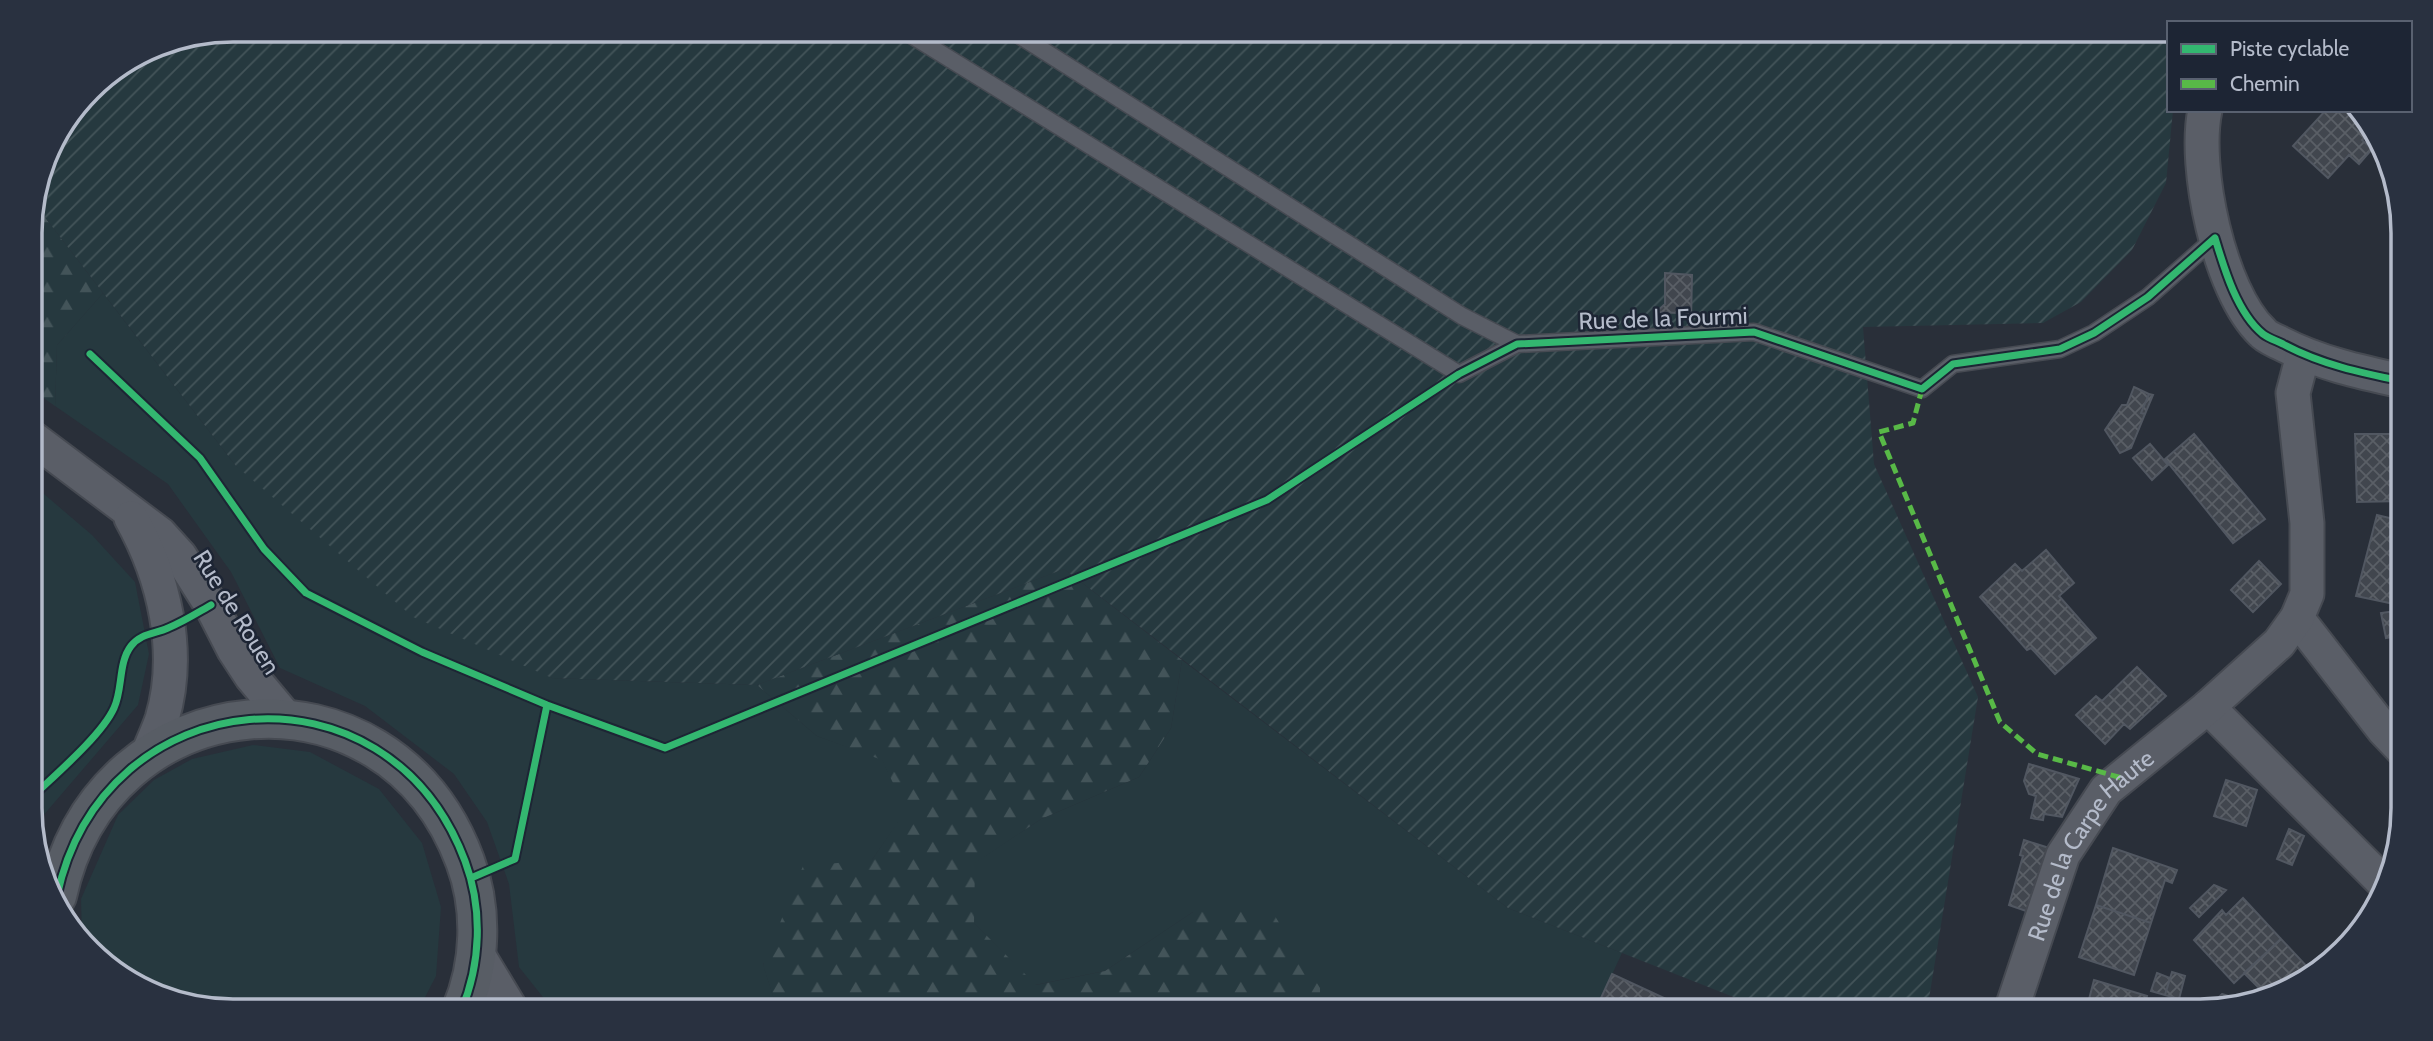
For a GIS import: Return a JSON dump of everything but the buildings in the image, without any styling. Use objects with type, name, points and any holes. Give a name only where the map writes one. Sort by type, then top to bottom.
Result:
[{"type":"main road","points":[[57,880],[56,850],[112,785],[148,754],[181,736],[224,722],[287,719],[317,724],[362,741],[391,759],[427,793],[456,837],[471,878],[478,918],[477,953],[466,999]]},
{"type":"street","points":[[2205,112],[2203,152],[2215,238],[2227,278],[2244,311],[2263,334],[2303,355],[2391,379]]},
{"type":"street","name":"Rue de la Carpe Haute","points":[[2015,999],[2063,855],[2106,790],[2208,707],[2279,643],[2297,618],[2307,594],[2307,523],[2293,393],[2303,355]]},
{"type":"street","name":"Rue de Rouen","points":[[42,446],[160,534],[180,556],[211,605],[240,659],[287,719]]},
{"type":"street","name":"Rue de Rouen","points":[[125,507],[146,545],[161,589],[169,628],[169,676],[162,717],[148,754]]},
{"type":"street","points":[[2297,618],[2391,737]]},
{"type":"street","points":[[2208,707],[2378,876]]},
{"type":"street","points":[[477,953],[505,999]]},
{"type":"lane","points":[[922,42],[1459,374],[1517,344]]},
{"type":"lane","name":"Rue de la Fourmi","points":[[1030,42],[1462,316],[1517,344],[1754,332],[1922,389],[1953,364],[2060,349],[2094,333],[2148,297],[2215,238]]},
{"type":"green space","points":[[221,42],[2167,42],[2167,112],[2173,112],[2166,183],[2132,250],[2081,302],[2043,323],[1863,327],[1874,464],[1978,697],[1929,999],[1739,999],[1508,908],[1064,569],[757,685],[552,678],[413,617],[236,466],[44,216],[49,184],[62,149],[89,107],[107,89],[127,74],[172,52]]},
{"type":"green space","points":[[43,214],[103,293],[57,345],[55,406],[42,397]]},
{"type":"green space","points":[[103,293],[236,466],[552,678],[757,685],[817,736],[882,759],[907,810],[872,860],[763,964],[774,999],[544,999],[519,967],[509,884],[487,822],[454,774],[365,706],[280,668],[231,572],[168,484],[55,406],[57,345]]},
{"type":"green space","points":[[42,492],[92,535],[135,582],[149,654],[138,705],[43,816]]},
{"type":"green space","points":[[1064,569],[1182,660],[1171,728],[1139,777],[1041,819],[975,863],[974,923],[1036,985],[1105,971],[1193,912],[1268,905],[1320,988],[1320,999],[774,999],[763,965],[803,866],[872,860],[906,810],[882,760],[817,736],[757,685]]},
{"type":"green space","points":[[1182,660],[1508,908],[1622,953],[1601,999],[1320,999],[1320,988],[1193,912],[1105,971],[1035,985],[974,923],[974,863],[1041,819],[1139,777],[1171,728]]},
{"type":"green space","points":[[253,745],[310,752],[379,789],[422,843],[441,907],[436,976],[424,999],[221,999],[196,995],[160,984],[138,973],[98,943],[82,923],[81,899],[118,815],[154,780],[192,759]]},
{"type":"marked path","points":[[1922,389],[1913,423],[1879,432],[2000,722],[2037,754],[2122,778]]},
{"type":"cycle path","points":[[90,354],[200,458],[264,549],[306,593],[422,652],[547,705],[665,748],[1267,500],[1459,374],[1517,344],[1754,332],[1922,389],[1953,364],[2060,349],[2094,333],[2148,297],[2215,238],[2227,276],[2239,302],[2263,334],[2326,362],[2391,379]]},
{"type":"cycle path","points":[[42,788],[77,755],[108,719],[117,701],[124,660],[131,646],[144,636],[179,623],[211,605]]},
{"type":"cycle path","points":[[471,878],[515,859],[547,705]]},
{"type":"cycle path","points":[[60,888],[85,824],[129,770],[186,735],[249,720],[314,724],[375,749],[427,794],[465,861],[477,917],[476,956],[466,999]]}]
